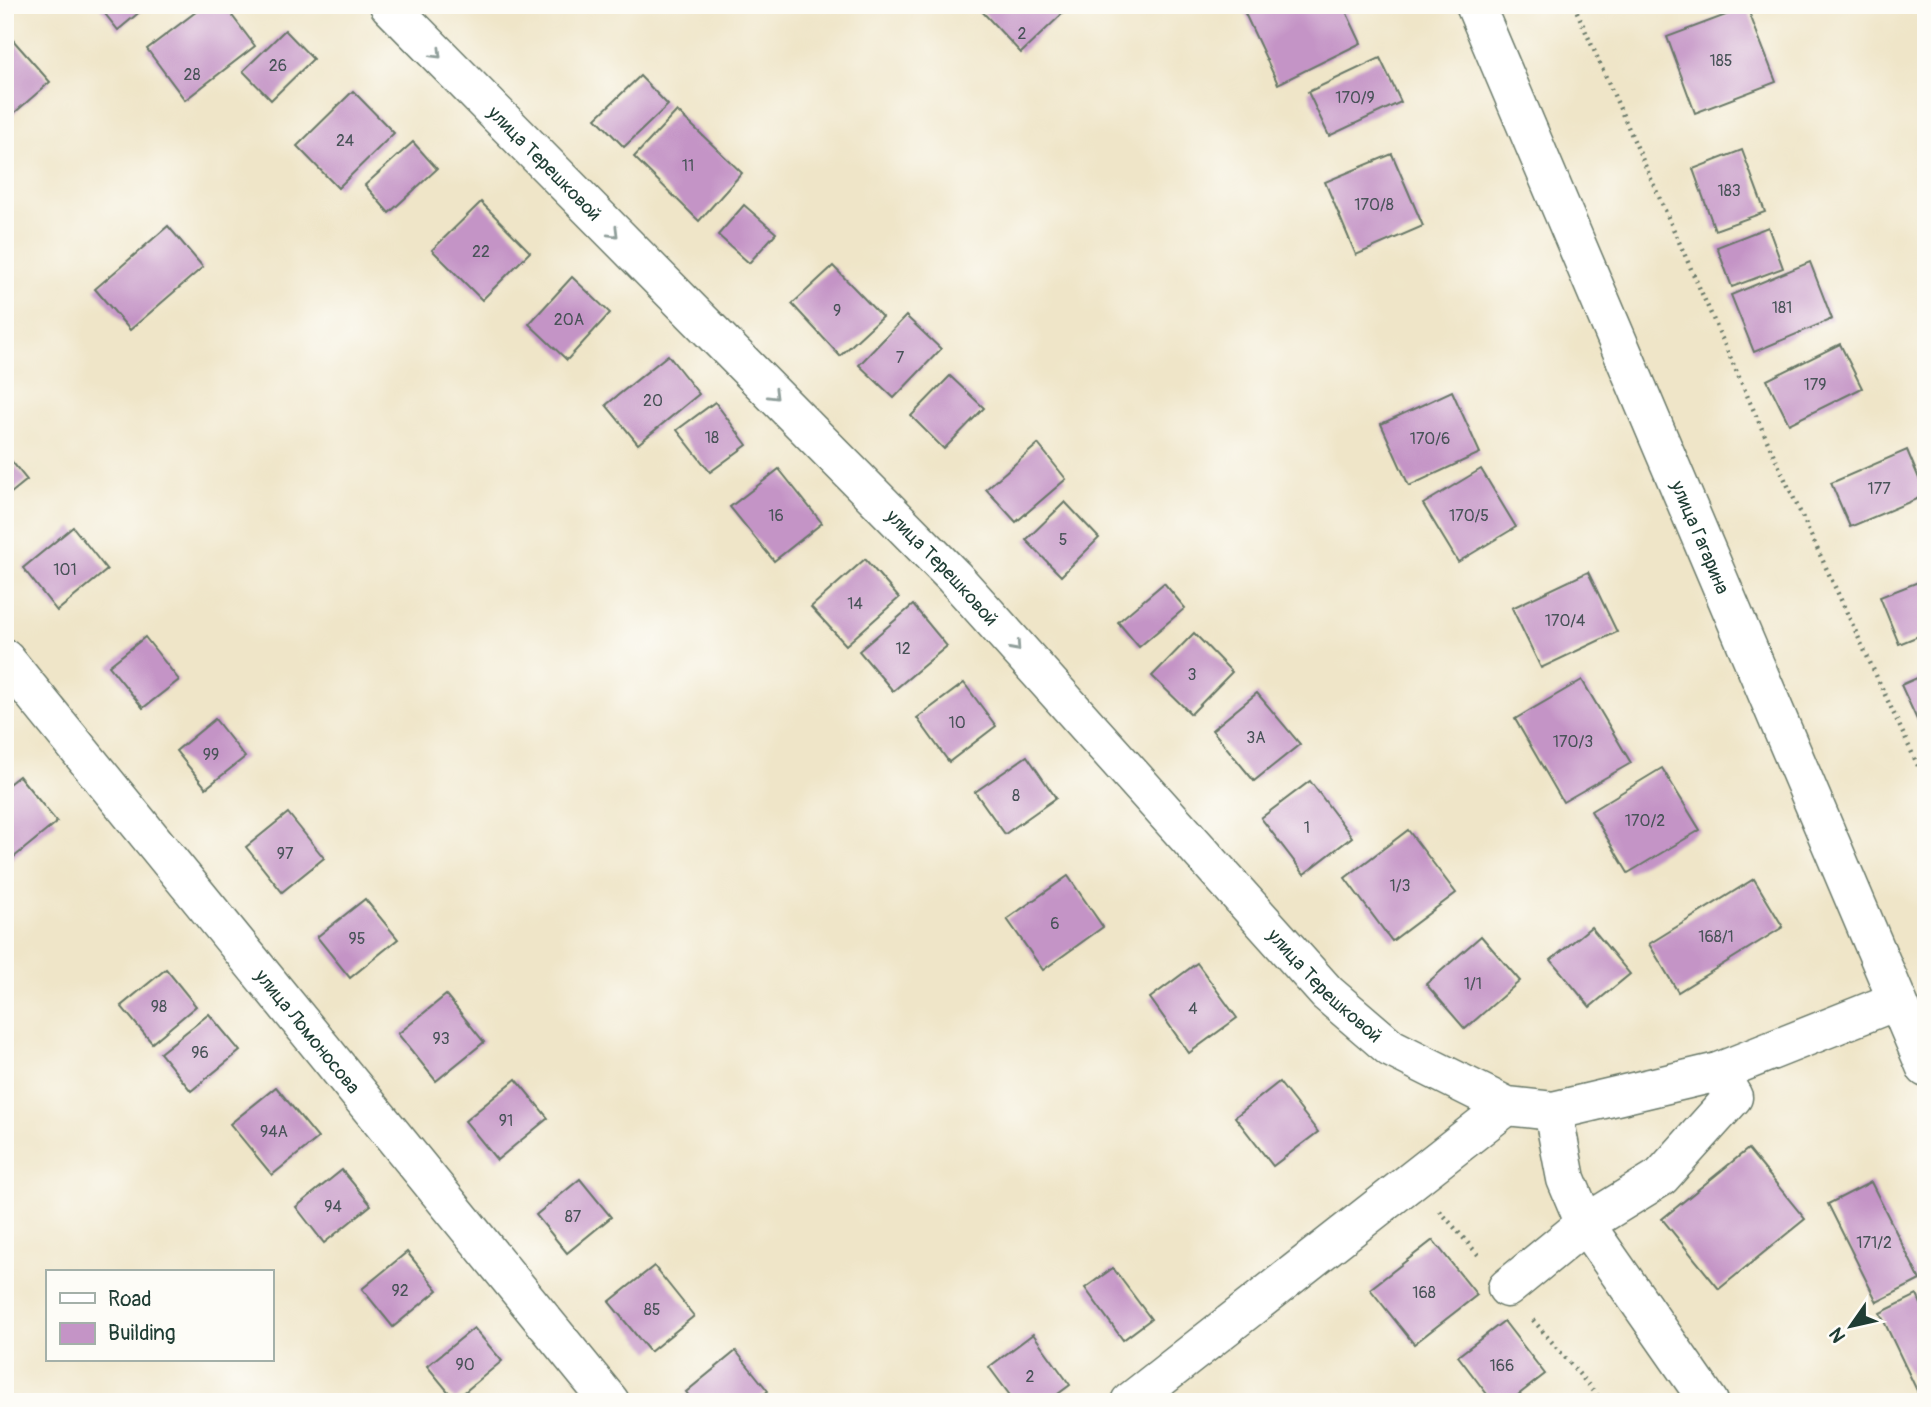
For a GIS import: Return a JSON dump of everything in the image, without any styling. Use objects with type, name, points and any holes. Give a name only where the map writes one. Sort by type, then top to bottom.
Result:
[{"type":"street","name":"улица Терешковой","points":[[389,5],[954,577],[1327,993],[1391,1048],[1507,1106]]},
{"type":"street","name":"улица Гагарина","points":[[1475,5],[1926,1068]]},
{"type":"street","name":"улица Ломоносова","points":[[5,659],[610,1402]]},
{"type":"street","points":[[1130,1402],[1507,1106],[1553,1111],[1718,1072],[1896,1001]]},
{"type":"street","points":[[1507,1288],[1586,1224],[1661,1177],[1733,1097],[1718,1072]]},
{"type":"street","points":[[1553,1111],[1566,1180],[1586,1224],[1709,1402]]},
{"type":"path","points":[[1574,5],[1764,434],[1926,783]]},
{"type":"building","points":[[98,5],[148,5],[118,30]]},
{"type":"building","points":[[205,5],[224,5],[255,46],[185,100],[147,49]]},
{"type":"building","points":[[976,5],[1054,5],[1062,14],[1021,53]]},
{"type":"building","points":[[1241,5],[1343,5],[1361,43],[1278,84]]},
{"type":"building","points":[[1747,7],[1776,82],[1695,113],[1667,37]]},
{"type":"building","points":[[285,30],[313,59],[271,100],[243,71]]},
{"type":"building","points":[[5,31],[50,82],[5,121]]},
{"type":"building","points":[[1380,58],[1401,102],[1329,136],[1308,92]]},
{"type":"building","points":[[640,76],[668,105],[624,147],[596,118]]},
{"type":"building","points":[[353,91],[394,133],[338,188],[297,146]]},
{"type":"building","points":[[677,111],[742,173],[699,221],[634,157]]},
{"type":"building","points":[[413,142],[437,169],[389,213],[365,185]]},
{"type":"building","points":[[1742,150],[1765,212],[1715,230],[1693,169]]},
{"type":"building","points":[[1392,154],[1423,226],[1356,255],[1325,182]]},
{"type":"building","points":[[481,202],[530,252],[482,300],[432,250]]},
{"type":"building","points":[[744,205],[776,233],[749,263],[718,235]]},
{"type":"building","points":[[168,226],[203,267],[130,330],[95,289]]},
{"type":"building","points":[[1768,227],[1783,268],[1732,287],[1717,247]]},
{"type":"building","points":[[1810,262],[1832,319],[1754,352],[1731,295]]},
{"type":"building","points":[[833,266],[882,317],[840,356],[792,304]]},
{"type":"building","points":[[572,277],[610,313],[567,360],[529,324]]},
{"type":"building","points":[[906,316],[941,349],[894,398],[859,365]]},
{"type":"building","points":[[1840,344],[1862,388],[1789,424],[1767,380]]},
{"type":"building","points":[[668,355],[699,394],[638,444],[606,405]]},
{"type":"building","points":[[950,376],[984,408],[944,449],[911,416]]},
{"type":"building","points":[[1452,391],[1480,453],[1409,486],[1381,424]]},
{"type":"building","points":[[715,402],[747,445],[710,472],[677,430]]},
{"type":"building","points":[[1038,444],[1066,479],[1016,522],[986,489]]},
{"type":"building","points":[[1907,450],[1926,495],[1850,527],[1831,483]]},
{"type":"building","points":[[5,453],[27,480],[5,498]]},
{"type":"building","points":[[779,469],[822,523],[774,561],[730,507]]},
{"type":"building","points":[[1481,469],[1516,527],[1458,562],[1423,504]]},
{"type":"building","points":[[1065,502],[1099,538],[1061,576],[1026,540]]},
{"type":"building","points":[[73,527],[107,570],[57,611],[23,568]]},
{"type":"building","points":[[865,559],[899,598],[846,645],[811,607]]},
{"type":"building","points":[[1588,572],[1617,632],[1541,668],[1512,608]]},
{"type":"building","points":[[1926,579],[1926,633],[1899,644],[1880,597]]},
{"type":"building","points":[[1164,583],[1185,608],[1139,647],[1118,622]]},
{"type":"building","points":[[913,605],[947,646],[893,691],[859,651]]},
{"type":"building","points":[[1194,633],[1232,672],[1191,714],[1152,676]]},
{"type":"building","points":[[145,637],[179,680],[143,708],[109,666]]},
{"type":"building","points":[[1926,674],[1926,721],[1919,724],[1901,685]]},
{"type":"building","points":[[1582,680],[1631,763],[1563,802],[1515,719]]},
{"type":"building","points":[[964,683],[996,726],[949,762],[917,718]]},
{"type":"building","points":[[1257,693],[1300,744],[1254,781],[1212,730]]},
{"type":"building","points":[[215,719],[245,757],[206,788],[176,751]]},
{"type":"building","points":[[1027,756],[1056,798],[1005,834],[975,792]]},
{"type":"building","points":[[1662,768],[1700,830],[1628,873],[1591,811]]},
{"type":"building","points":[[19,776],[57,822],[8,862],[5,859],[5,787]]},
{"type":"building","points":[[1310,781],[1352,837],[1304,874],[1261,818]]},
{"type":"building","points":[[288,813],[324,858],[282,892],[246,847]]},
{"type":"building","points":[[1408,830],[1456,893],[1392,941],[1345,878]]},
{"type":"building","points":[[1068,876],[1103,927],[1043,970],[1007,919]]},
{"type":"building","points":[[1754,879],[1783,927],[1678,992],[1649,944]]},
{"type":"building","points":[[365,899],[398,939],[350,978],[317,937]]},
{"type":"building","points":[[1591,927],[1630,974],[1590,1007],[1551,960]]},
{"type":"building","points":[[1481,936],[1520,981],[1465,1029],[1426,984]]},
{"type":"building","points":[[1197,963],[1237,1018],[1189,1053],[1150,998]]},
{"type":"building","points":[[166,969],[196,1006],[152,1043],[121,1006]]},
{"type":"building","points":[[446,995],[484,1042],[436,1081],[398,1034]]},
{"type":"building","points":[[209,1014],[240,1051],[191,1091],[160,1053]]},
{"type":"building","points":[[516,1079],[548,1118],[497,1160],[465,1121]]},
{"type":"building","points":[[1279,1082],[1318,1132],[1273,1166],[1235,1117]]},
{"type":"building","points":[[276,1087],[318,1138],[272,1175],[230,1124]]},
{"type":"building","points":[[1748,1149],[1805,1219],[1719,1289],[1662,1219]]},
{"type":"building","points":[[342,1170],[371,1205],[324,1243],[296,1207]]},
{"type":"building","points":[[580,1179],[611,1217],[567,1253],[536,1215]]},
{"type":"building","points":[[1871,1182],[1920,1280],[1877,1302],[1828,1204]]},
{"type":"building","points":[[1433,1240],[1477,1295],[1414,1344],[1370,1289]]},
{"type":"building","points":[[407,1252],[438,1290],[393,1327],[362,1289]]},
{"type":"building","points":[[654,1266],[694,1316],[650,1352],[609,1302]]},
{"type":"building","points":[[1113,1268],[1151,1319],[1123,1340],[1085,1288]]},
{"type":"building","points":[[1917,1295],[1926,1315],[1926,1394],[1920,1397],[1880,1313]]},
{"type":"building","points":[[1504,1321],[1545,1374],[1509,1402],[1493,1402],[1458,1356]]},
{"type":"building","points":[[474,1328],[502,1361],[455,1400],[427,1366]]},
{"type":"building","points":[[1033,1334],[1070,1385],[1047,1402],[1015,1402],[989,1367]]},
{"type":"building","points":[[736,1351],[768,1391],[755,1402],[694,1402],[686,1392]]}]
